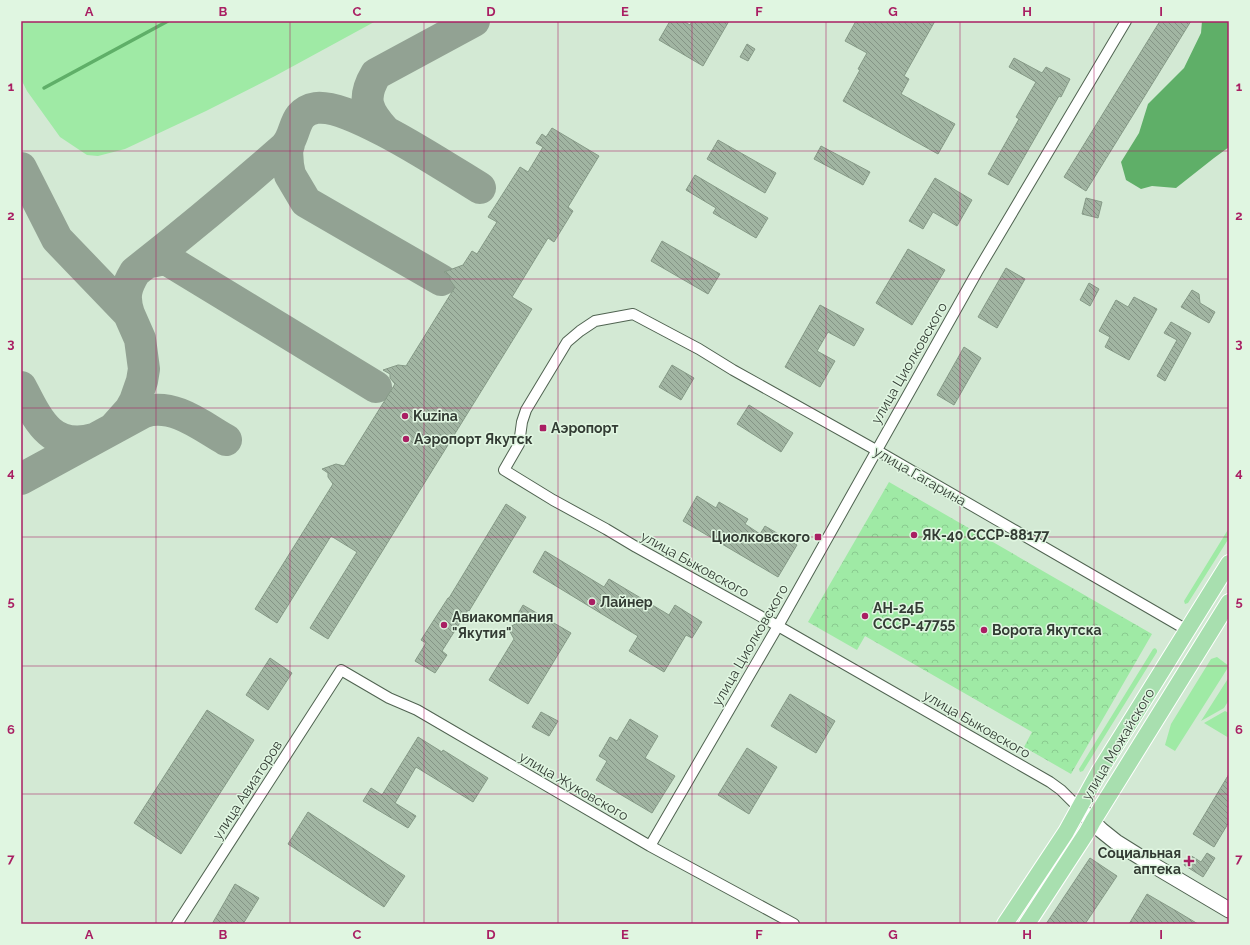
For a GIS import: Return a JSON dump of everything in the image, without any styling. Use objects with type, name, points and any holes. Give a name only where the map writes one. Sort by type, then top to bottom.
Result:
[{"type":"main road","name":"улица Можайского","points":[[1005,924],[1066,832],[1099,772],[1229,563]]},
{"type":"main road","name":"улица Можайского","points":[[1027,924],[1087,832],[1229,602]]},
{"type":"main road","name":"улица Гагарина","points":[[1187,630],[1205,640]]},
{"type":"street","name":"улица Циолковского","points":[[650,846],[778,626],[977,272],[1126,21]]},
{"type":"street","name":"улица Гагарина","points":[[634,314],[876,450],[1187,630]]},
{"type":"street","name":"улица Быковского","points":[[634,314],[595,321],[567,342],[526,410],[522,422],[519,444],[504,470],[636,548],[778,626],[1050,782],[1061,790],[1079,808]]},
{"type":"street","name":"улица Жуковского","points":[[341,670],[389,698],[424,714],[650,846],[794,924]]},
{"type":"street","name":"улица Авиаторов","points":[[177,924],[341,670]]},
{"type":"street","points":[[1079,808],[1100,830],[1116,842],[1229,910]]},
{"type":"green space","points":[[21,21],[376,21],[275,76],[206,111],[125,149],[98,156],[87,155],[60,137],[27,91],[21,79]]},
{"type":"green space","name":"Ворота Якутска","points":[[889,482],[1152,634],[1071,774],[1024,747],[1032,732],[865,636],[857,650],[808,622]]},
{"type":"green space","points":[[1229,528],[1229,538],[1188,603],[1185,604],[1184,601]]},
{"type":"green space","points":[[1155,648],[1157,652],[1083,771],[1080,772],[1079,769]]},
{"type":"green space","points":[[1217,657],[1229,666],[1175,751],[1165,745],[1171,724],[1211,659]]},
{"type":"green space","points":[[1229,677],[1229,700],[1224,708],[1201,721]]},
{"type":"green space","points":[[1225,711],[1229,713],[1229,738],[1204,723]]},
{"type":"shaded area","points":[[1202,21],[1229,21],[1229,147],[1176,188],[1152,186],[1141,189],[1126,180],[1121,162],[1139,133],[1148,104],[1184,68],[1201,33]]},
{"type":"building","points":[[670,21],[683,21],[690,25],[692,21],[729,21],[703,66],[659,40]]},
{"type":"building","points":[[856,21],[935,21],[904,76],[909,79],[901,94],[955,124],[938,154],[843,101],[860,70],[858,69],[867,53],[845,41]]},
{"type":"building","points":[[1160,21],[1191,21],[1086,191],[1064,177]]},
{"type":"building","points":[[747,44],[755,49],[748,61],[740,57]]},
{"type":"building","points":[[1014,58],[1042,73],[1046,67],[1070,79],[1061,97],[1059,96],[1008,185],[988,174],[1019,119],[1016,117],[1036,82],[1009,67]]},
{"type":"building","name":"Аэропорт Якутск","points":[[552,128],[599,156],[568,207],[573,211],[554,242],[548,238],[512,297],[532,309],[328,639],[310,628],[357,552],[331,536],[277,623],[255,609],[333,484],[328,477],[328,473],[322,469],[336,464],[344,466],[395,384],[390,378],[390,374],[383,370],[398,365],[406,366],[455,287],[450,280],[450,276],[444,272],[463,265],[472,251],[477,254],[497,222],[488,217],[520,167],[528,172],[543,147],[536,143],[542,134],[546,137]]},
{"type":"building","points":[[718,140],[776,173],[765,193],[707,159]]},
{"type":"building","points":[[821,146],[870,172],[863,185],[814,159]]},
{"type":"building","points":[[695,175],[768,218],[756,238],[713,213],[716,208],[686,190]]},
{"type":"building","points":[[935,178],[972,200],[957,226],[933,212],[923,229],[909,221]]},
{"type":"building","points":[[1086,198],[1102,202],[1098,218],[1082,214]]},
{"type":"building","points":[[662,241],[720,274],[708,294],[651,261]]},
{"type":"building","points":[[908,249],[945,270],[912,325],[876,303]]},
{"type":"building","points":[[1006,268],[1025,279],[997,328],[978,317]]},
{"type":"building","points":[[1089,283],[1099,289],[1090,306],[1080,300]]},
{"type":"building","points":[[1192,290],[1199,294],[1200,303],[1215,312],[1209,323],[1181,307]]},
{"type":"building","points":[[1134,297],[1157,309],[1129,360],[1105,347],[1110,337],[1099,331],[1116,300],[1128,307]]},
{"type":"building","points":[[820,305],[864,329],[854,346],[828,332],[817,351],[835,361],[820,387],[785,367]]},
{"type":"building","points":[[1171,322],[1191,333],[1165,381],[1157,376],[1177,340],[1164,333]]},
{"type":"building","points":[[964,347],[981,358],[954,405],[937,395]]},
{"type":"building","points":[[672,365],[694,378],[681,400],[659,387]]},
{"type":"building","points":[[749,405],[793,433],[781,452],[737,424]]},
{"type":"building","points":[[697,496],[716,508],[719,502],[748,519],[745,524],[760,534],[765,526],[797,545],[778,577],[683,521]]},
{"type":"building","points":[[506,504],[526,517],[469,611],[468,610],[442,651],[447,655],[435,673],[415,661],[426,643],[421,640],[449,598]]},
{"type":"building","points":[[545,551],[604,587],[609,579],[669,615],[675,605],[702,622],[692,638],[686,635],[664,672],[629,651],[638,636],[533,572]]},
{"type":"building","points":[[523,605],[571,633],[528,704],[489,680],[514,639],[508,628],[519,622],[516,617]]},
{"type":"building","points":[[270,658],[292,673],[268,710],[246,695]]},
{"type":"building","points":[[790,694],[835,721],[816,753],[771,726]]},
{"type":"building","points":[[207,710],[254,740],[181,854],[134,823]]},
{"type":"building","points":[[541,712],[558,721],[549,736],[532,727]]},
{"type":"building","points":[[630,719],[658,736],[645,758],[675,776],[652,813],[596,780],[607,761],[599,756],[610,737],[617,741]]},
{"type":"building","points":[[418,737],[442,752],[443,750],[488,778],[473,802],[416,767],[395,803],[416,816],[408,828],[363,801],[371,788],[382,795]]},
{"type":"building","points":[[747,748],[777,767],[749,814],[718,795]]},
{"type":"building","points":[[1229,774],[1229,822],[1214,847],[1193,834]]},
{"type":"building","points":[[308,812],[405,876],[384,907],[288,844]]},
{"type":"building","points":[[1207,853],[1215,858],[1203,877],[1184,865],[1190,855],[1201,862]]},
{"type":"building","points":[[1090,858],[1117,876],[1085,924],[1046,924]]},
{"type":"building","points":[[235,884],[259,898],[243,924],[212,924]]},
{"type":"building","points":[[1147,894],[1178,912],[1198,924],[1129,924]]},
{"type":"waterway","points":[[44,88],[168,21]]},
{"type":"taxiway","points":[[385,131],[370,111],[368,104],[371,83],[376,74],[474,21]]},
{"type":"taxiway","points":[[129,314],[126,302],[126,292],[129,282],[135,272],[173,242],[284,148],[302,114],[308,110],[316,108],[331,109],[374,126],[423,153],[480,188]]},
{"type":"taxiway","points":[[289,144],[287,151],[290,175],[306,202],[441,280]]},
{"type":"taxiway","points":[[21,168],[57,239],[129,314],[140,339],[144,369],[142,381],[130,410],[114,428]]},
{"type":"taxiway","points":[[147,263],[165,259],[171,262],[376,387]]},
{"type":"taxiway","points":[[21,387],[40,421],[56,437],[67,441],[79,442],[94,439]]},
{"type":"taxiway","points":[[21,479],[144,412],[166,410],[177,413],[198,423],[226,440]]},
{"type":"place","name":"Kuzina","points":[[405,416]]},
{"type":"place","name":"Аэропорт","points":[[543,428]]},
{"type":"place","name":"Аэропорт Якутск","points":[[406,439]]},
{"type":"place","name":"ЯК-40 СССР-88177","points":[[914,535]]},
{"type":"place","name":"Циолковского","points":[[818,537]]},
{"type":"place","name":"Лайнер","points":[[592,602]]},
{"type":"place","name":"АН-24Б СССР-47755","points":[[865,616]]},
{"type":"place","name":"Авиакомпания \"Якутия\"","points":[[444,625]]},
{"type":"place","name":"Ворота Якутска","points":[[984,630]]},
{"type":"place","name":"Социальная аптека","points":[[1189,861]]}]
